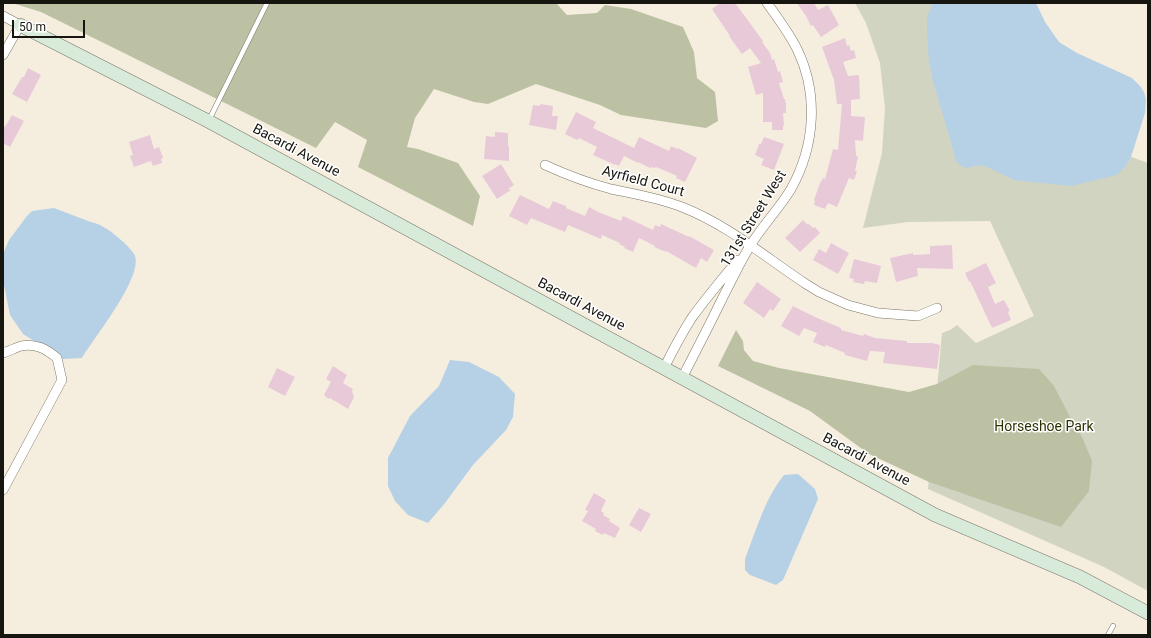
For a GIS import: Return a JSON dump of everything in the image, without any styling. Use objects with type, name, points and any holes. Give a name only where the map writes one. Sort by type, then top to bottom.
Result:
[{"type":"street","name":"131st Street West","points":[[682,378],[750,245],[796,180],[805,157],[812,121],[809,85],[803,61],[792,39],[767,3]]},
{"type":"street","name":"Bacardi Avenue","points":[[3,16],[208,121],[935,515],[1080,577],[1148,613]]},
{"type":"street","points":[[3,55],[20,25]]},
{"type":"street","name":"Ayrfield Court","points":[[545,165],[562,173],[595,184],[647,196],[680,206],[712,220],[728,229],[806,284],[848,305],[878,313],[918,316],[937,308]]},
{"type":"street","points":[[664,368],[691,319],[707,297],[750,245]]},
{"type":"street","points":[[3,353],[21,346],[36,345],[57,358],[62,380],[3,490]]},
{"type":"lane","points":[[208,121],[267,3]]},
{"type":"lane","points":[[1108,635],[1113,626]]},
{"type":"green space","points":[[12,3],[556,3],[567,15],[597,13],[605,5],[631,9],[683,27],[694,52],[697,78],[715,92],[718,121],[706,128],[621,115],[600,105],[536,84],[488,104],[474,102],[434,89],[415,118],[407,147],[418,149],[458,163],[480,196],[473,226],[358,167],[367,140],[335,122],[316,148],[41,12]]},
{"type":"green space","name":"Horseshoe Park","points":[[855,3],[1023,3],[972,99],[1148,163],[1148,591],[1104,567],[928,489],[942,333],[957,325],[976,343],[1034,316],[990,221],[908,222],[863,228],[882,153],[885,108],[880,63],[866,23]]},
{"type":"green space","points":[[736,330],[743,341],[744,350],[753,361],[779,368],[909,392],[937,384],[973,365],[1039,369],[1054,386],[1082,437],[1092,461],[1089,491],[1061,527],[929,482],[869,454],[810,411],[718,366]]},
{"type":"water","points":[[933,3],[1036,3],[1045,22],[1059,42],[1077,53],[1132,78],[1144,92],[1146,100],[1145,113],[1131,157],[1127,164],[1117,175],[1071,186],[1014,180],[980,165],[966,168],[960,165],[956,161],[929,62],[927,17]]},
{"type":"water","points":[[54,208],[99,225],[112,233],[134,254],[136,263],[126,291],[82,358],[63,359],[23,334],[10,315],[3,280],[3,254],[9,240],[32,211]]},
{"type":"water","points":[[450,360],[469,362],[499,377],[515,394],[513,417],[506,430],[473,465],[428,523],[408,515],[395,501],[388,486],[388,458],[410,416],[439,386]]},
{"type":"water","points":[[798,474],[815,489],[818,499],[783,580],[776,585],[750,575],[745,570],[745,559],[766,504],[777,484],[784,475]]},
{"type":"building","points":[[720,3],[735,3],[763,41],[762,42],[770,53],[772,60],[774,59],[778,72],[780,71],[783,82],[779,83],[785,103],[786,102],[786,113],[783,113],[783,130],[772,130],[772,122],[763,122],[763,93],[756,95],[748,67],[761,63],[750,48],[742,54],[729,36],[712,9]]},
{"type":"building","points":[[797,3],[814,3],[818,10],[828,5],[839,25],[821,37],[813,25],[811,26]]},
{"type":"building","points":[[845,38],[847,46],[849,45],[851,51],[854,50],[856,58],[843,62],[848,76],[859,75],[860,99],[851,100],[851,116],[865,117],[863,141],[855,140],[856,156],[858,156],[855,171],[857,171],[854,180],[849,178],[837,207],[828,203],[825,209],[814,205],[814,200],[820,183],[823,178],[825,179],[833,149],[838,150],[842,104],[837,104],[834,80],[822,47]]},
{"type":"building","points":[[28,68],[41,75],[27,102],[12,94],[22,77],[24,77]]},
{"type":"building","points":[[540,104],[553,106],[552,116],[558,116],[556,130],[529,125],[533,105],[540,106]]},
{"type":"building","points":[[576,112],[596,122],[593,128],[634,148],[639,137],[669,151],[671,146],[697,158],[685,182],[676,178],[677,176],[656,167],[650,168],[624,156],[619,166],[593,155],[597,147],[579,138],[577,140],[565,134]]},
{"type":"building","points":[[12,115],[24,121],[10,147],[3,143],[3,126],[5,127]]},
{"type":"building","points":[[495,132],[508,133],[509,161],[484,159],[486,136],[495,137]]},
{"type":"building","points":[[150,135],[154,149],[159,147],[163,158],[161,159],[162,163],[153,166],[151,161],[134,167],[130,156],[133,155],[129,142]]},
{"type":"building","points":[[764,137],[784,144],[774,170],[761,165],[764,159],[755,155],[759,144],[761,144]]},
{"type":"building","points":[[501,164],[514,185],[508,189],[511,190],[497,199],[482,176]]},
{"type":"building","points":[[520,195],[549,209],[553,201],[585,216],[589,207],[621,221],[623,216],[653,230],[655,225],[660,227],[661,224],[689,236],[714,250],[707,262],[701,258],[696,268],[639,238],[633,252],[624,248],[625,247],[619,244],[620,243],[602,235],[601,239],[568,225],[565,232],[531,218],[527,225],[509,216]]},
{"type":"building","points":[[803,220],[813,228],[815,227],[820,233],[800,252],[785,238]]},
{"type":"building","points":[[831,243],[849,253],[838,274],[813,260],[819,249],[826,253]]},
{"type":"building","points":[[952,245],[953,269],[917,268],[918,276],[896,282],[890,258],[913,253],[913,255],[930,254],[930,246]]},
{"type":"building","points":[[854,259],[881,266],[877,283],[865,281],[864,284],[853,282],[854,279],[849,278]]},
{"type":"building","points":[[986,263],[996,283],[988,287],[995,304],[1004,300],[1010,311],[1008,312],[1011,320],[992,328],[965,273]]},
{"type":"building","points":[[757,282],[781,299],[773,311],[770,309],[764,318],[743,303]]},
{"type":"building","points":[[793,306],[841,328],[841,330],[863,336],[864,334],[875,338],[907,341],[907,343],[932,343],[940,345],[937,369],[883,363],[885,352],[870,351],[867,361],[845,355],[845,353],[826,345],[825,347],[813,342],[817,333],[804,328],[799,336],[781,326]]},
{"type":"building","points":[[333,366],[347,375],[343,383],[353,389],[352,391],[354,397],[348,409],[324,395],[331,382],[326,379]]},
{"type":"building","points":[[277,368],[295,377],[285,396],[268,387]]},
{"type":"building","points":[[594,493],[606,500],[601,511],[604,513],[603,515],[620,528],[615,538],[595,531],[596,529],[582,521],[588,511],[585,510]]},
{"type":"building","points":[[639,508],[651,514],[641,532],[629,525]]}]
